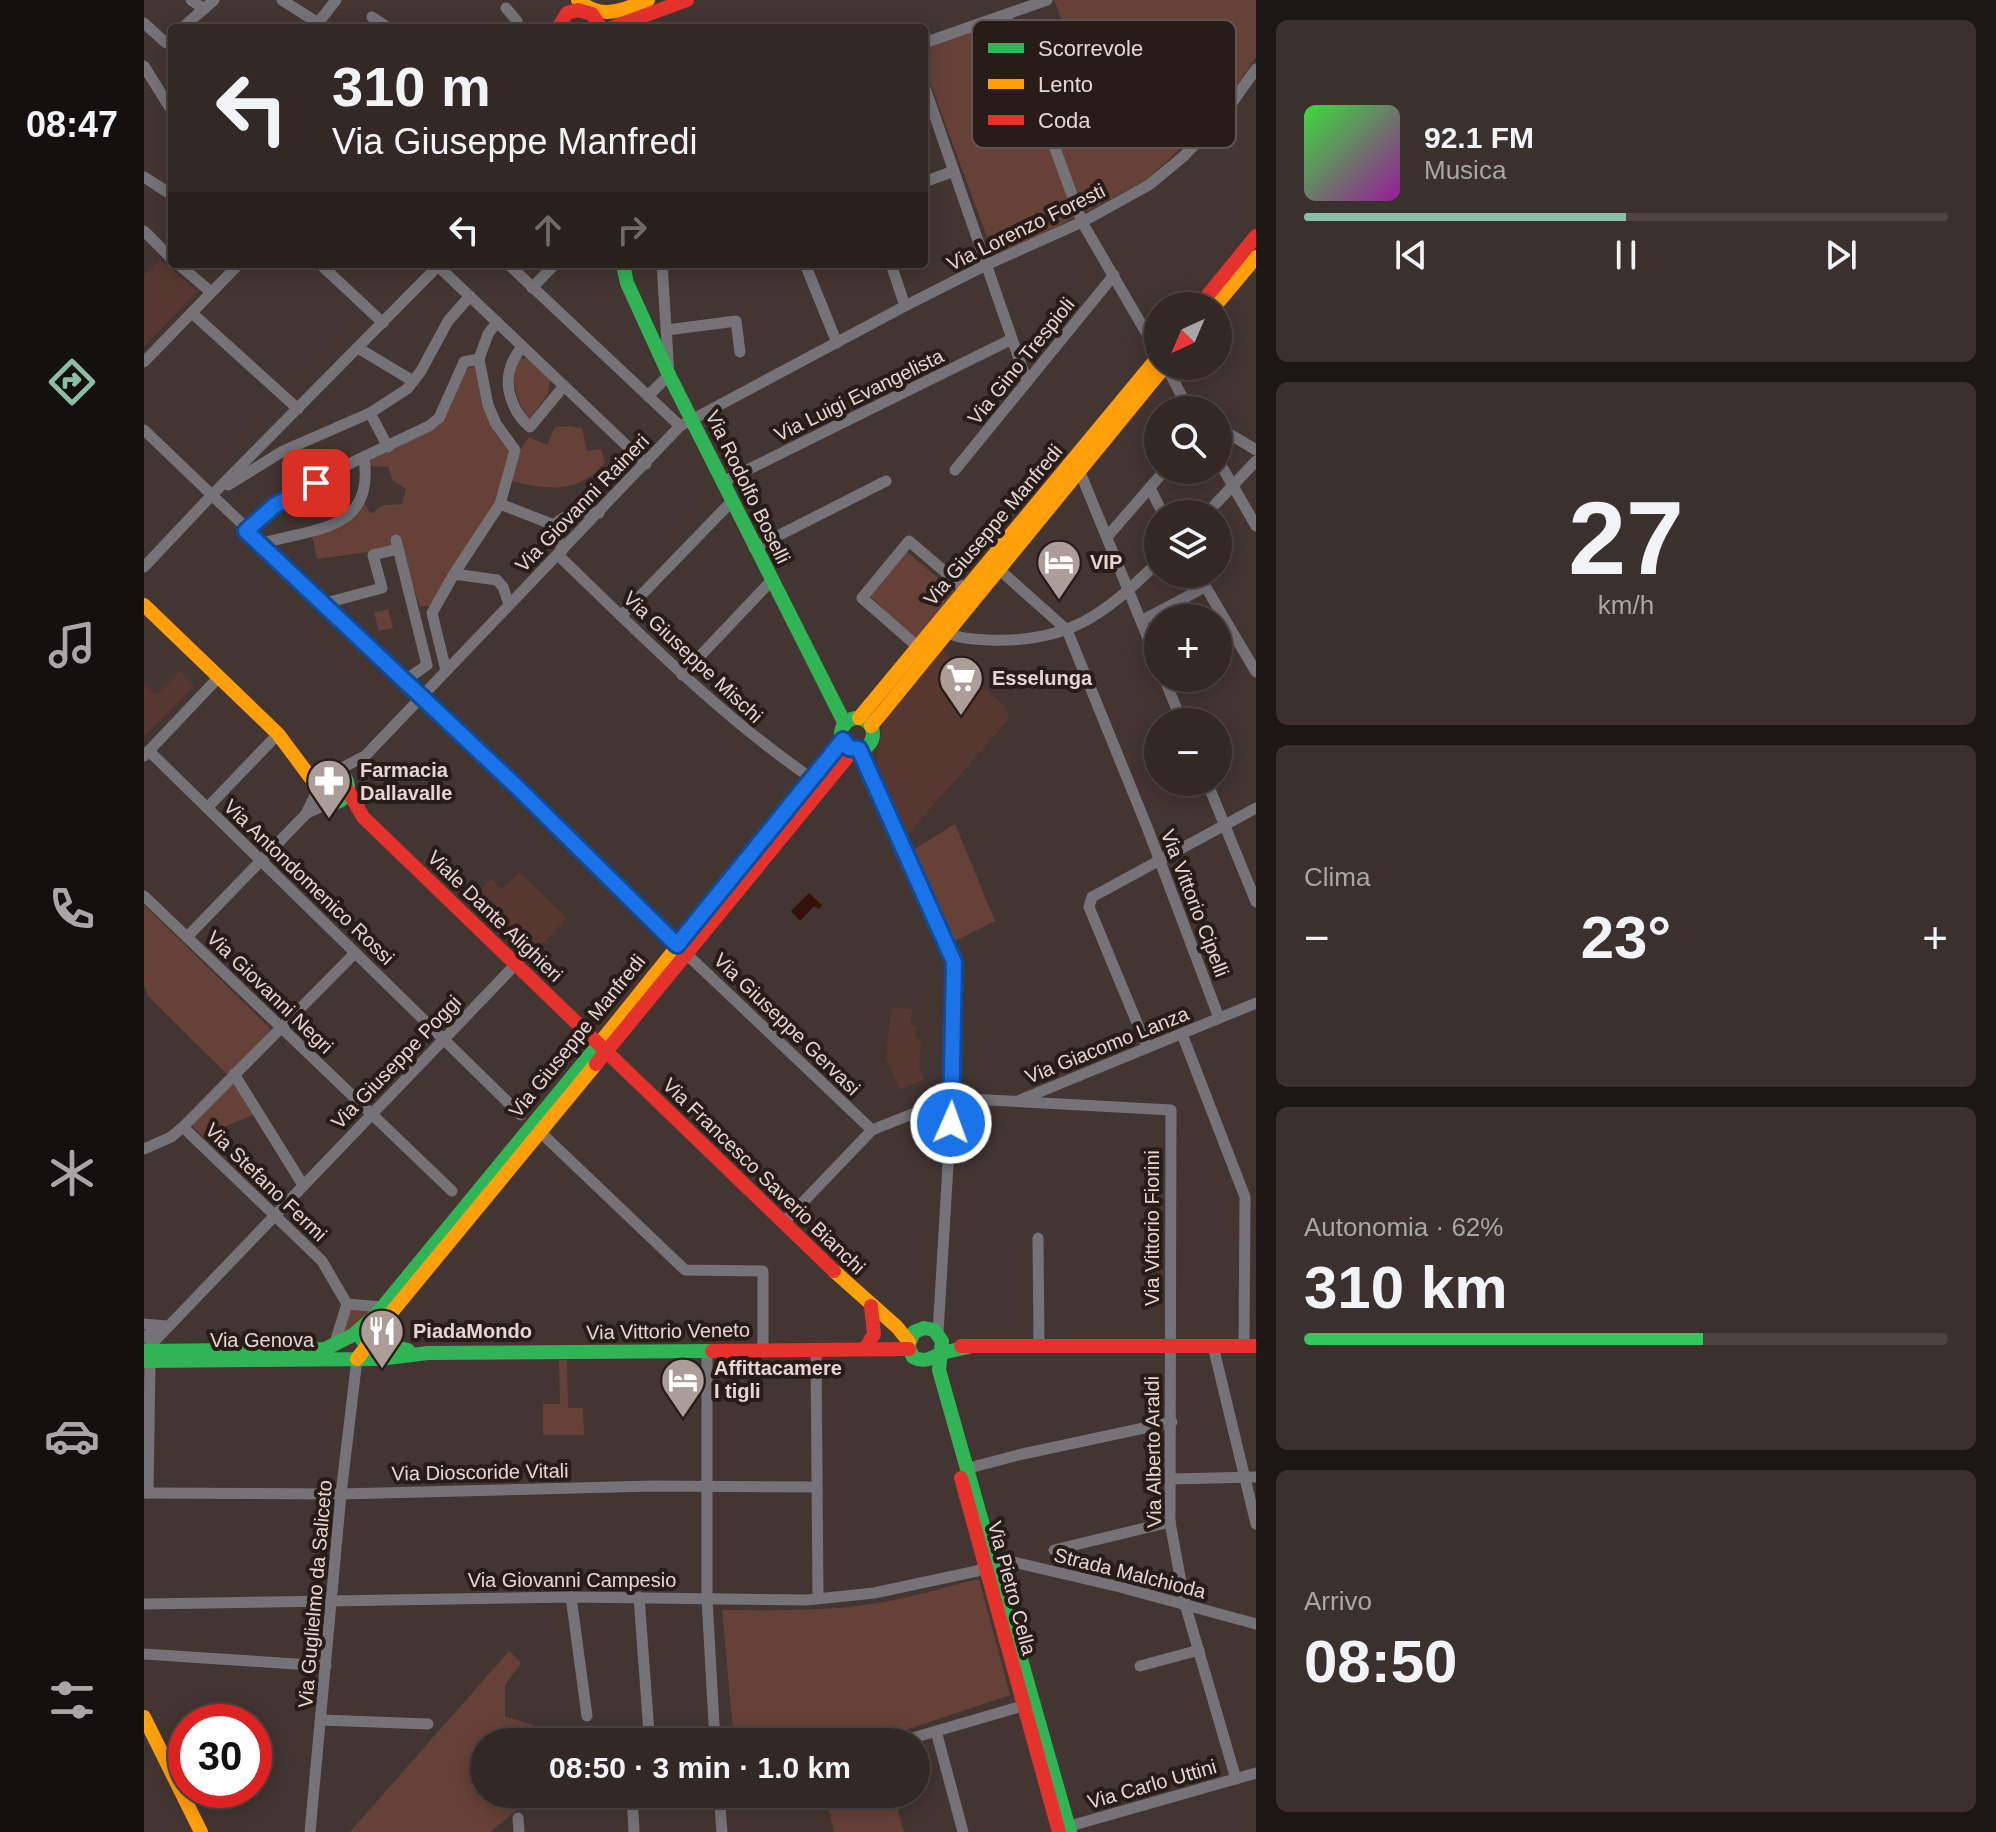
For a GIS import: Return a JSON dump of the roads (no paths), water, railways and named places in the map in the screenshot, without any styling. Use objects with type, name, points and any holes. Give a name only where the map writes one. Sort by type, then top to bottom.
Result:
[{"type":"main road","points":[[559,23],[568,0]]},
{"type":"main road","points":[[559,23],[583,6],[605,15],[648,0]]},
{"type":"main road","points":[[622,24],[687,0]]},
{"type":"main road","points":[[583,6],[600,24]]},
{"type":"main road","points":[[1226,292],[1252,257],[1256,236]]},
{"type":"main road","points":[[1214,292],[1252,257]]},
{"type":"main road","name":"Via Rodolfo Boselli","points":[[624,268],[627,283],[687,423],[723,482],[771,581],[855,735]]},
{"type":"main road","name":"Via Giuseppe Manfredi","points":[[1076,467],[1144,374]]},
{"type":"main road","name":"Via Giuseppe Manfredi","points":[[355,1347],[384,1314],[531,1123],[602,1049],[942,629],[1076,467],[1154,380]]},
{"type":"main road","name":"Via Giuseppe Manfredi","points":[[681,949],[811,778],[855,735],[918,647],[942,629],[966,590],[995,565]]},
{"type":"main road","points":[[144,605],[282,738],[332,772],[342,775],[347,786],[344,797],[332,803],[321,799],[282,738]]},
{"type":"main road","points":[[316,788],[319,778],[332,772]]},
{"type":"main road","name":"Viale Dante Alighieri","points":[[347,786],[363,817],[602,1049]]},
{"type":"main road","name":"Viale Dante Alighieri","points":[[332,803],[363,817]]},
{"type":"main road","name":"Via Francesco Saverio Bianchi","points":[[602,1049],[871,1306],[897,1327]]},
{"type":"main road","points":[[865,1349],[876,1330],[871,1306]]},
{"type":"main road","points":[[355,1347],[384,1314]]},
{"type":"main road","points":[[384,1314],[394,1349]]},
{"type":"main road","points":[[897,1327],[929,1328],[939,1343],[968,1347],[1250,1346]]},
{"type":"main road","name":"Via Pietro Cella","points":[[897,1327],[930,1374],[941,1399],[1064,1830]]},
{"type":"main road","points":[[919,1329],[910,1337],[911,1350],[929,1361],[939,1343]]},
{"type":"main road","name":"Via Pietro Cella","points":[[939,1343],[940,1371],[969,1468],[990,1565]]},
{"type":"main road","name":"Via Vittorio Veneto","points":[[355,1347],[428,1353],[911,1350]]},
{"type":"main road","name":"Via Genova","points":[[145,1354],[355,1347],[394,1349]]},
{"type":"main road","name":"Via Genova","points":[[145,1354],[355,1347]]},
{"type":"main road","name":"Via Vittorio Veneto","points":[[394,1349],[428,1353]]},
{"type":"main road","points":[[144,1717],[201,1832]]},
{"type":"street","points":[[191,0],[204,9]]},
{"type":"street","points":[[187,24],[214,0]]},
{"type":"street","points":[[282,0],[319,24]]},
{"type":"street","points":[[323,24],[336,0]]},
{"type":"street","points":[[991,20],[1047,0]]},
{"type":"street","points":[[506,8],[518,24]]},
{"type":"street","points":[[1006,15],[1008,20]]},
{"type":"street","points":[[372,17],[383,24]]},
{"type":"street","points":[[144,23],[166,43],[168,41]]},
{"type":"street","points":[[928,42],[972,27]]},
{"type":"street","points":[[144,66],[168,105]]},
{"type":"street","name":"Via Lorenzo Foresti","points":[[1236,97],[1256,69]]},
{"type":"street","points":[[928,96],[1027,382]]},
{"type":"street","points":[[1055,148],[1082,222],[1144,330]]},
{"type":"street","name":"Via Lorenzo Foresti","points":[[687,423],[905,306],[1082,222],[1149,185],[1191,148]]},
{"type":"street","points":[[928,181],[954,171]]},
{"type":"street","points":[[144,177],[168,192]]},
{"type":"street","points":[[144,231],[168,255]]},
{"type":"street","points":[[183,268],[211,292]]},
{"type":"street","points":[[144,362],[235,268]]},
{"type":"street","points":[[324,268],[383,323]]},
{"type":"street","points":[[144,567],[436,268]]},
{"type":"street","points":[[442,268],[646,464]]},
{"type":"street","points":[[512,268],[648,396],[687,423]]},
{"type":"street","points":[[532,288],[551,268]]},
{"type":"street","points":[[648,396],[669,375],[662,268]]},
{"type":"street","points":[[807,268],[837,343]]},
{"type":"street","points":[[892,268],[905,306]]},
{"type":"street","name":"Via Gino Trespioli","points":[[955,470],[1114,275]]},
{"type":"street","points":[[211,496],[283,451],[370,413],[407,389],[421,371],[448,321],[470,296]]},
{"type":"street","points":[[192,313],[298,409]]},
{"type":"street","points":[[667,330],[736,321],[740,352]]},
{"type":"street","points":[[446,671],[432,613],[500,504],[515,450],[496,424],[488,405],[479,359],[488,334],[497,322]]},
{"type":"street","name":"Via Luigi Evangelista","points":[[723,482],[1012,339]]},
{"type":"street","points":[[522,346],[509,370],[512,401],[520,419],[530,427],[564,386]]},
{"type":"street","points":[[358,348],[413,381]]},
{"type":"street","points":[[246,531],[274,506],[439,418],[464,362],[479,359]]},
{"type":"street","points":[[370,413],[388,447]]},
{"type":"street","name":"Via Giovanni Raineri","points":[[358,761],[687,423]]},
{"type":"street","name":"Via Giuseppe Gervasi","points":[[144,430],[872,1130]]},
{"type":"street","points":[[1232,435],[1256,450]]},
{"type":"street","points":[[260,544],[335,525],[348,518],[360,500],[367,479],[364,458]]},
{"type":"street","points":[[1220,500],[1256,461]]},
{"type":"street","points":[[1076,467],[1144,628]]},
{"type":"street","points":[[754,548],[886,481]]},
{"type":"street","points":[[1107,537],[1153,484]]},
{"type":"street","points":[[1233,486],[1256,526]]},
{"type":"street","points":[[1150,488],[1156,500]]},
{"type":"street","points":[[621,616],[732,501]]},
{"type":"street","points":[[500,504],[554,525]]},
{"type":"street","points":[[554,525],[573,513],[599,513]]},
{"type":"street","points":[[554,525],[560,553]]},
{"type":"street","points":[[918,647],[862,598],[909,541],[966,590]]},
{"type":"street","points":[[322,604],[382,588],[373,555],[397,544],[427,665],[404,681]]},
{"type":"street","name":"Via Giuseppe Mischi","points":[[560,553],[682,675],[762,744],[811,778]]},
{"type":"street","name":"Via Vittorio Cipelli","points":[[995,565],[1067,630],[1219,1018]]},
{"type":"street","name":"Via Giovanni Raineri","points":[[454,574],[497,580],[509,604]]},
{"type":"street","points":[[942,629],[980,640],[1019,641],[1067,630],[1111,607],[1144,576]]},
{"type":"street","points":[[682,675],[771,581]]},
{"type":"street","points":[[1141,621],[1203,588]]},
{"type":"street","points":[[1206,588],[1256,672]]},
{"type":"street","points":[[415,616],[432,613]]},
{"type":"street","points":[[146,754],[219,677]]},
{"type":"street","points":[[855,735],[954,962],[952,1098],[939,1343]]},
{"type":"street","points":[[207,808],[282,738]]},
{"type":"street","name":"Via Antondomenico Rossi","points":[[146,754],[207,808],[443,1040],[685,1270],[763,1271],[763,1350]]},
{"type":"street","points":[[332,772],[358,761]]},
{"type":"street","points":[[347,786],[358,761]]},
{"type":"street","points":[[306,814],[316,788]]},
{"type":"street","points":[[1213,796],[1256,902]]},
{"type":"street","points":[[187,937],[306,814],[332,803]]},
{"type":"street","points":[[1147,1047],[1089,907],[1092,897],[1256,808]]},
{"type":"street","name":"Via Giovanni Negri","points":[[144,896],[452,1191]]},
{"type":"street","points":[[144,1149],[171,1137],[183,1127],[355,953]]},
{"type":"street","name":"Via Giuseppe Poggi","points":[[145,1354],[166,1327],[516,964]]},
{"type":"street","name":"Via Giacomo Lanza","points":[[1016,1102],[1256,1003]]},
{"type":"street","points":[[1182,1034],[1250,1209],[1250,1346]]},
{"type":"street","points":[[234,1074],[303,1185]]},
{"type":"street","points":[[784,1222],[872,1130],[952,1098],[1016,1102]]},
{"type":"street","name":"Via Vittorio Fiorini","points":[[1016,1102],[1171,1110],[1169,1347]]},
{"type":"street","name":"Via Stefano Fermi","points":[[183,1127],[322,1261],[347,1304]]},
{"type":"street","points":[[1038,1238],[1039,1347]]},
{"type":"street","points":[[347,1304],[384,1314]]},
{"type":"street","name":"Via Guglielmo da Saliceto","points":[[310,1832],[355,1347],[347,1304]]},
{"type":"street","points":[[144,1324],[166,1327]]},
{"type":"street","points":[[144,1337],[166,1327]]},
{"type":"street","points":[[1213,1346],[1250,1478],[1256,1524]]},
{"type":"street","name":"Via Alberto Araldi","points":[[1169,1347],[1172,1422],[1170,1522],[1185,1604],[1236,1779]]},
{"type":"street","points":[[816,1350],[818,1598]]},
{"type":"street","points":[[707,1351],[707,1599],[714,1728]]},
{"type":"street","points":[[145,1354],[146,1493]]},
{"type":"street","points":[[969,1468],[1172,1422]]},
{"type":"street","points":[[1171,1479],[1250,1478]]},
{"type":"street","name":"Via Dioscoride Vitali","points":[[146,1493],[341,1494],[707,1486],[817,1487]]},
{"type":"street","points":[[1054,1550],[1170,1522]]},
{"type":"street","name":"Strada Malchioda","points":[[990,1565],[1005,1560],[1256,1624]]},
{"type":"street","name":"Via Giovanni Campesio","points":[[144,1604],[571,1597],[818,1598],[874,1593],[990,1565]]},
{"type":"street","points":[[571,1597],[587,1716]]},
{"type":"street","points":[[639,1597],[649,1728]]},
{"type":"street","points":[[1140,1666],[1199,1650]]},
{"type":"street","points":[[144,1654],[326,1666]]},
{"type":"street","points":[[930,1733],[1029,1704]]},
{"type":"street","points":[[321,1720],[428,1724]]},
{"type":"street","points":[[936,1731],[963,1832]]},
{"type":"street","name":"Via Carlo Uttini","points":[[1064,1830],[1256,1773]]},
{"type":"street","points":[[634,1808],[634,1832]]},
{"type":"street","points":[[720,1808],[722,1832]]},
{"type":"street","points":[[518,1818],[519,1832]]},
{"type":"place","name":"VIP","points":[[1059,601]]},
{"type":"place","name":"Esselunga","points":[[961,717]]},
{"type":"place","name":"Farmacia Dallavalle","points":[[329,820]]},
{"type":"place","name":"PiadaMondo","points":[[382,1370]]},
{"type":"place","name":"Affittacamere I tigli","points":[[683,1419]]}]
